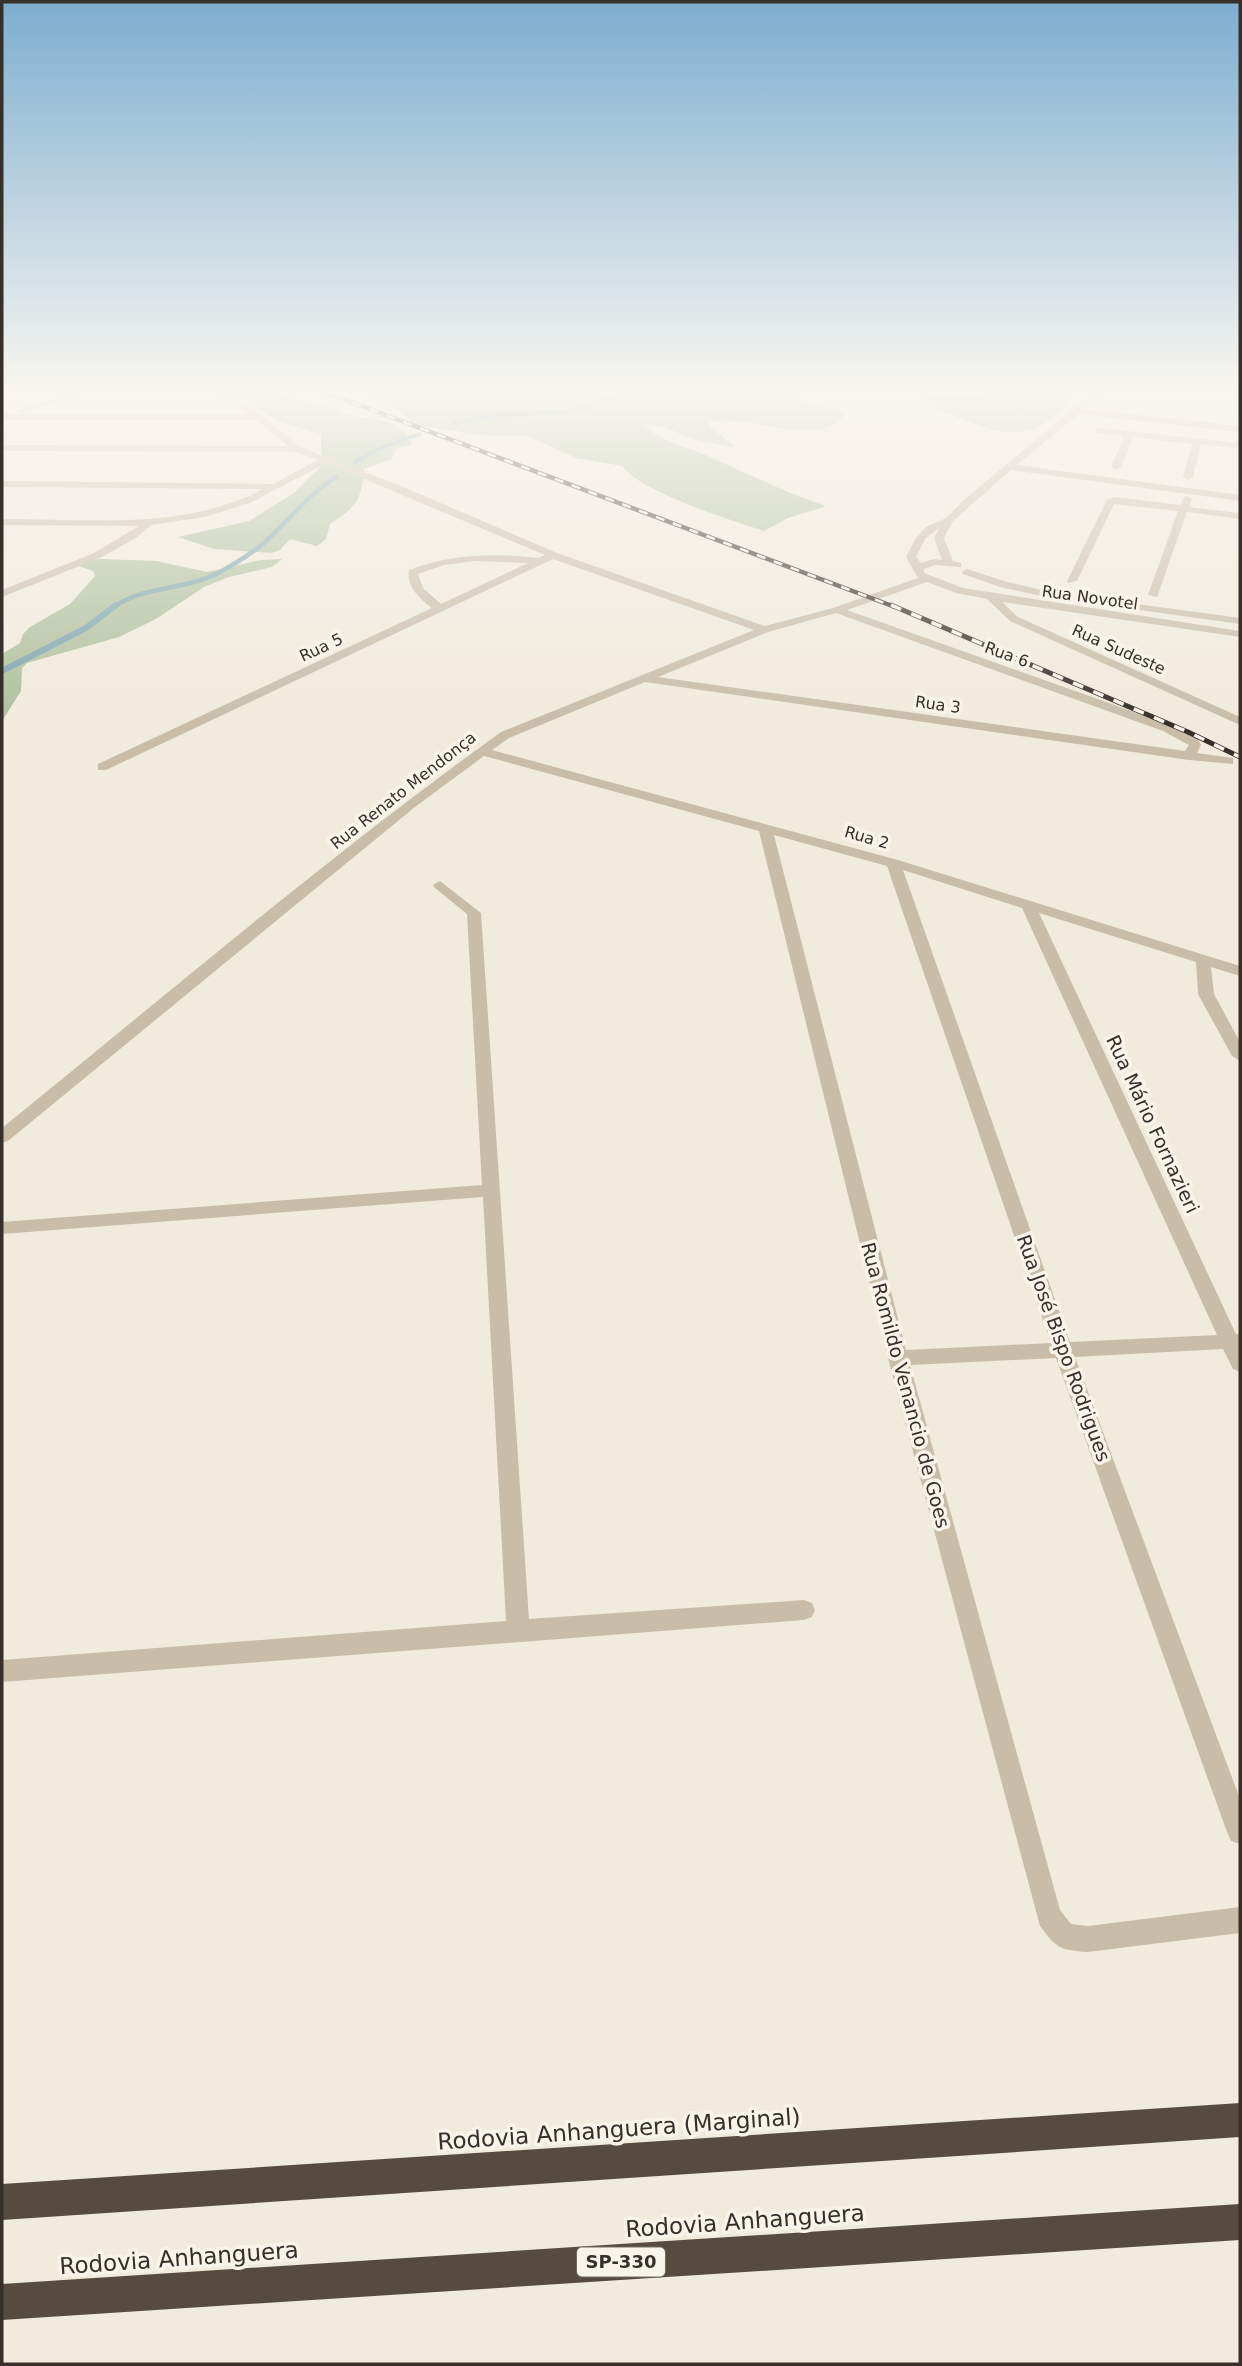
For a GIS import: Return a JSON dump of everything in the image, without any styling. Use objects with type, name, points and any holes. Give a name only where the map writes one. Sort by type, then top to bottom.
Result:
[{"type":"highway","name":"Rodovia Anhanguera (Marginal)","points":[[2,2202],[1240,2120]]},
{"type":"highway","name":"Rodovia Anhanguera","points":[[2,2302],[1240,2222]]},
{"type":"street","points":[[2,522],[148,523],[224,509],[243,500]]},
{"type":"street","points":[[427,500],[553,555],[764,630]]},
{"type":"street","points":[[925,575],[928,563],[948,563],[939,538],[949,520],[971,500]]},
{"type":"street","points":[[1072,581],[1110,502],[1118,500]]},
{"type":"street","points":[[1134,500],[1240,516]]},
{"type":"street","points":[[1153,595],[1187,500]]},
{"type":"street","points":[[1204,510],[1207,500]]},
{"type":"street","points":[[949,520],[930,526],[911,557],[925,575],[958,582],[966,577],[967,572]]},
{"type":"street","points":[[2,594],[136,536],[148,523]]},
{"type":"street","name":"Rua 5","points":[[102,767],[553,555]]},
{"type":"street","points":[[440,608],[414,586],[413,572],[436,562],[497,556],[538,561]]},
{"type":"street","name":"Rua Novotel","points":[[948,563],[961,566],[967,572],[1004,586],[1033,592],[1240,621]]},
{"type":"street","name":"Rua Novotel","points":[[925,575],[960,591],[992,597],[1240,634]]},
{"type":"street","name":"Rua Renato Mendonça","points":[[2,1137],[410,804],[505,735],[764,630],[837,610],[925,575]]},
{"type":"street","name":"Rua Sudeste","points":[[992,597],[1014,619],[1240,721]]},
{"type":"street","name":"Rua 6","points":[[837,610],[1167,728],[1194,743],[1189,756]]},
{"type":"street","name":"Rua 3","points":[[642,678],[1229,761]]},
{"type":"street","name":"Rua 2","points":[[480,751],[893,863],[1240,971]]},
{"type":"street","name":"Rua Romildo Venancio de Goes","points":[[765,827],[898,1357],[1049,1917],[1064,1937],[1088,1939],[1240,1920]]},
{"type":"street","name":"Rua José Bispo Rodrigues","points":[[893,863],[1063,1349],[1240,1832]]},
{"type":"street","points":[[440,885],[474,913],[518,1630]]},
{"type":"street","name":"Rua Mário Fornazieri","points":[[1027,903],[1235,1342],[1240,1364]]},
{"type":"street","points":[[1203,960],[1206,995],[1240,1056]]},
{"type":"street","points":[[2,1228],[491,1190]]},
{"type":"street","points":[[898,1357],[1235,1342]]},
{"type":"street","points":[[2,1671],[804,1610]]},
{"type":"green space","points":[[282,500],[357,500],[346,513],[330,524],[326,539],[317,546],[290,539],[280,550],[272,553],[214,549],[178,537],[249,521]]},
{"type":"green space","points":[[680,500],[811,500],[824,505],[788,518],[764,531]]},
{"type":"green space","points":[[282,559],[272,567],[229,577],[204,587],[156,619],[119,637],[27,663],[22,668],[21,691],[2,721],[2,654],[20,643],[23,634],[30,627],[70,604],[95,576],[93,571],[79,566],[84,561],[156,561],[207,572],[261,560]]},
{"type":"waterway","points":[[114,607],[138,595],[207,578],[231,566],[260,546],[308,500]]},
{"type":"waterway","points":[[2,671],[86,628],[116,605]]},
{"type":"railway","points":[[612,500],[895,607]]},
{"type":"railway","points":[[891,605],[1188,732],[1240,757]]}]
